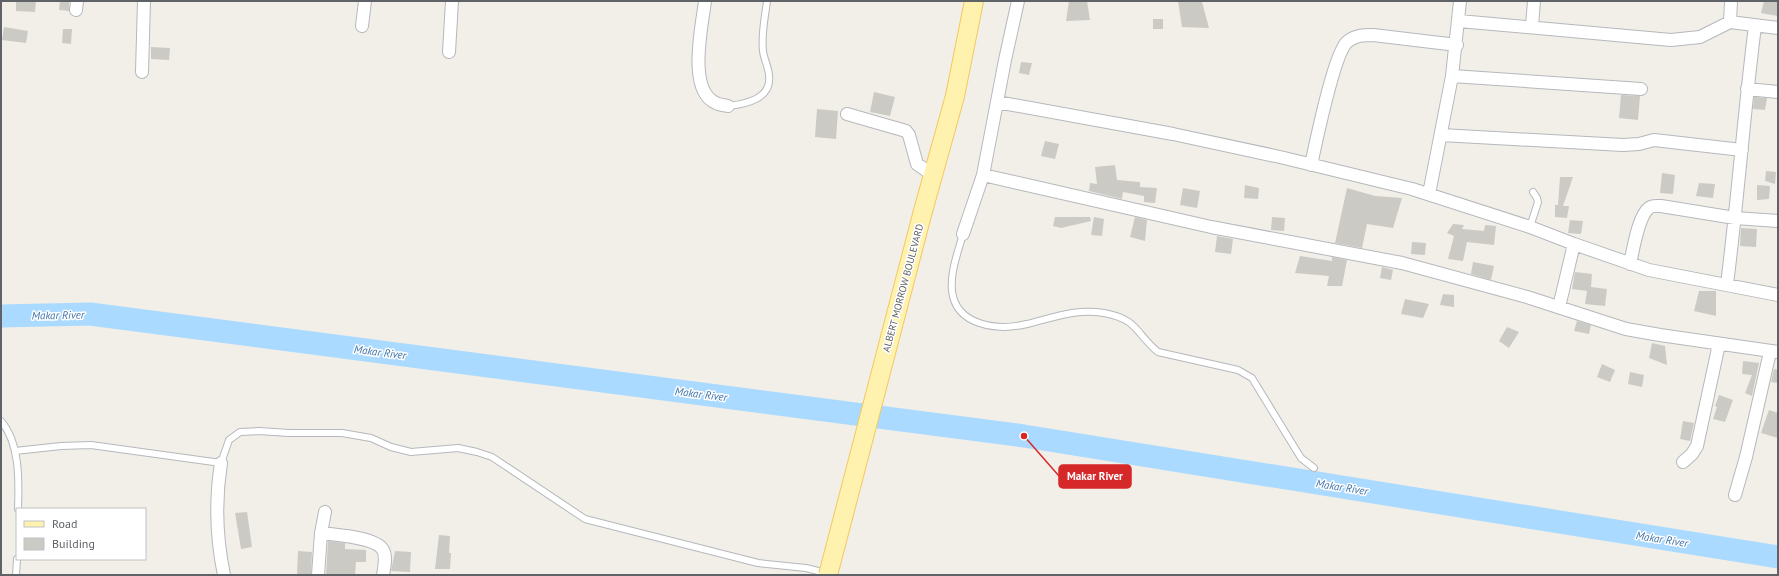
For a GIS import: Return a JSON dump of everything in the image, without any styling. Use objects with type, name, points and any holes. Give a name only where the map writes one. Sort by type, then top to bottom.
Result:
[{"type":"main road","name":"ALBERT MORROW BOULEVARD","points":[[828,575],[923,211],[955,96],[974,1]]},
{"type":"street","points":[[142,72],[144,1]]},
{"type":"street","points":[[362,26],[365,1]]},
{"type":"street","points":[[448,52],[452,1]]},
{"type":"street","points":[[705,1],[699,62],[700,82],[707,96],[715,103],[728,106]]},
{"type":"street","points":[[963,234],[982,175],[1018,1]]},
{"type":"street","points":[[1429,194],[1452,76],[1460,1]]},
{"type":"street","points":[[1532,26],[1534,1]]},
{"type":"street","points":[[1730,22],[1731,1]]},
{"type":"street","points":[[1459,21],[1678,39],[1700,37],[1730,22],[1778,28]]},
{"type":"street","points":[[1727,284],[1755,26]]},
{"type":"street","points":[[1311,165],[1332,77],[1341,50],[1348,42],[1360,36],[1373,35],[1456,45]]},
{"type":"street","points":[[1452,76],[1641,89]]},
{"type":"street","points":[[1747,89],[1778,92]]},
{"type":"street","points":[[997,102],[1173,134],[1311,165],[1429,194],[1530,227],[1649,270],[1778,295]]},
{"type":"street","points":[[847,114],[906,131],[910,135],[917,164],[933,174]]},
{"type":"street","points":[[1441,135],[1623,145],[1659,140],[1742,150]]},
{"type":"street","points":[[982,175],[1210,227],[1402,263],[1558,307],[1626,329],[1774,352],[1735,496]]},
{"type":"street","points":[[1630,264],[1639,227],[1644,214],[1648,208],[1653,206],[1735,218],[1778,221]]},
{"type":"street","points":[[1558,307],[1574,244]]},
{"type":"street","points":[[1683,462],[1692,454],[1696,446],[1719,344]]},
{"type":"street","points":[[221,463],[216,506],[217,532],[224,575]]},
{"type":"street","points":[[318,575],[321,533],[325,512]]},
{"type":"street","points":[[321,533],[360,539],[378,545],[383,550],[385,556],[383,575]]},
{"type":"lane","points":[[728,106],[745,104],[758,99],[767,89],[769,76],[763,52],[767,1]]},
{"type":"lane","points":[[1530,227],[1538,202],[1533,192]]},
{"type":"lane","points":[[963,234],[954,266],[951,289],[954,304],[968,318],[986,326],[1001,327],[1025,324],[1063,314],[1081,312],[1103,313],[1118,316],[1132,323],[1150,345],[1158,352],[1238,370],[1252,378],[1301,458],[1314,468]]},
{"type":"lane","points":[[1,421],[6,427],[15,451],[18,508]]},
{"type":"lane","points":[[15,451],[61,446],[91,445],[221,463],[229,440],[240,432],[259,431],[289,433],[342,433],[371,438],[391,447],[411,452],[458,448],[492,457],[585,519],[758,563],[806,568],[832,575]]},
{"type":"lane","points":[[16,575],[17,560]]},
{"type":"building","points":[[16,1],[36,1],[35,12],[16,11]]},
{"type":"building","points":[[60,1],[69,1],[69,11],[59,10]]},
{"type":"building","points":[[1069,1],[1087,1],[1090,20],[1066,21]]},
{"type":"building","points":[[1178,1],[1202,2],[1209,28],[1182,27]]},
{"type":"building","points":[[1764,1],[1778,1],[1778,16],[1761,13]]},
{"type":"building","points":[[1153,19],[1163,19],[1163,29],[1153,29]]},
{"type":"building","points":[[4,27],[28,31],[26,43],[2,40]]},
{"type":"building","points":[[63,29],[72,29],[71,44],[62,43]]},
{"type":"building","points":[[151,47],[170,48],[169,60],[151,59]]},
{"type":"building","points":[[1021,62],[1032,63],[1029,75],[1019,73]]},
{"type":"building","points":[[874,92],[895,97],[890,116],[870,112]]},
{"type":"building","points":[[1621,95],[1640,96],[1638,120],[1619,118]]},
{"type":"building","points":[[1754,97],[1767,98],[1765,110],[1753,109]]},
{"type":"building","points":[[817,109],[838,111],[836,139],[815,137]]},
{"type":"building","points":[[1045,141],[1059,144],[1055,159],[1041,156]]},
{"type":"building","points":[[1115,165],[1117,180],[1140,182],[1140,187],[1157,188],[1155,203],[1144,202],[1144,196],[1123,192],[1122,199],[1089,191],[1090,183],[1097,184],[1095,167]]},
{"type":"building","points":[[1766,171],[1776,172],[1775,184],[1765,181]]},
{"type":"building","points":[[1662,173],[1675,175],[1673,194],[1660,193]]},
{"type":"building","points":[[1560,177],[1573,177],[1563,206],[1569,206],[1567,218],[1555,217],[1555,205],[1558,205]]},
{"type":"building","points":[[1699,183],[1715,184],[1713,198],[1696,196]]},
{"type":"building","points":[[1245,185],[1259,188],[1258,199],[1244,198]]},
{"type":"building","points":[[1757,185],[1770,186],[1769,199],[1757,200]]},
{"type":"building","points":[[1183,188],[1200,191],[1197,208],[1180,205]]},
{"type":"building","points":[[1347,188],[1375,196],[1402,198],[1393,228],[1367,224],[1362,248],[1335,243]]},
{"type":"building","points":[[1055,217],[1090,217],[1091,221],[1061,228],[1053,226]]},
{"type":"building","points":[[1094,217],[1104,219],[1102,236],[1091,235]]},
{"type":"building","points":[[1135,217],[1147,220],[1145,241],[1130,237]]},
{"type":"building","points":[[1272,217],[1285,218],[1284,231],[1271,230]]},
{"type":"building","points":[[1570,220],[1583,221],[1581,234],[1568,233]]},
{"type":"building","points":[[1453,224],[1464,225],[1462,229],[1484,231],[1485,225],[1496,226],[1494,245],[1467,242],[1463,261],[1448,259],[1454,236],[1447,233]]},
{"type":"building","points":[[1741,228],[1757,229],[1756,247],[1740,246]]},
{"type":"building","points":[[1217,236],[1233,239],[1231,254],[1215,252]]},
{"type":"building","points":[[1412,242],[1426,243],[1425,255],[1411,254]]},
{"type":"building","points":[[1300,256],[1332,261],[1332,257],[1347,260],[1342,286],[1327,286],[1329,276],[1295,273]]},
{"type":"building","points":[[1473,262],[1494,266],[1491,280],[1471,274]]},
{"type":"building","points":[[1382,267],[1393,270],[1391,280],[1380,278]]},
{"type":"building","points":[[1575,272],[1592,274],[1591,287],[1607,289],[1605,306],[1585,304],[1587,291],[1572,289]]},
{"type":"building","points":[[1699,291],[1716,291],[1716,316],[1694,311]]},
{"type":"building","points":[[1443,294],[1454,295],[1454,307],[1440,305]]},
{"type":"building","points":[[1405,299],[1429,304],[1423,318],[1401,314]]},
{"type":"building","points":[[1577,321],[1591,325],[1589,334],[1574,331]]},
{"type":"building","points":[[1507,327],[1519,332],[1509,348],[1499,341]]},
{"type":"building","points":[[1652,343],[1665,346],[1667,365],[1649,358]]},
{"type":"building","points":[[1743,361],[1759,363],[1752,396],[1745,393],[1752,375],[1742,374]]},
{"type":"building","points":[[1602,364],[1615,370],[1610,382],[1597,377]]},
{"type":"building","points":[[1774,369],[1778,370],[1778,383],[1771,382]]},
{"type":"building","points":[[1630,372],[1644,375],[1642,387],[1628,384]]},
{"type":"building","points":[[1719,395],[1733,400],[1725,422],[1713,419],[1717,407],[1715,406]]},
{"type":"building","points":[[1769,410],[1778,413],[1778,438],[1761,433]]},
{"type":"building","points":[[1683,421],[1694,423],[1690,441],[1680,439]]},
{"type":"building","points":[[247,512],[252,547],[241,549],[235,513]]},
{"type":"building","points":[[439,535],[450,536],[450,569],[435,569]]},
{"type":"building","points":[[328,541],[345,543],[345,549],[366,550],[366,562],[356,562],[355,575],[326,575]]},
{"type":"building","points":[[298,551],[312,552],[311,575],[297,575]]},
{"type":"building","points":[[395,551],[411,552],[410,572],[391,571]]},
{"type":"waterway","name":"Makar River","points":[[1,316],[90,314],[1024,436],[1778,557]]},
{"type":"place","name":"Makar River","points":[[1024,436]]}]
